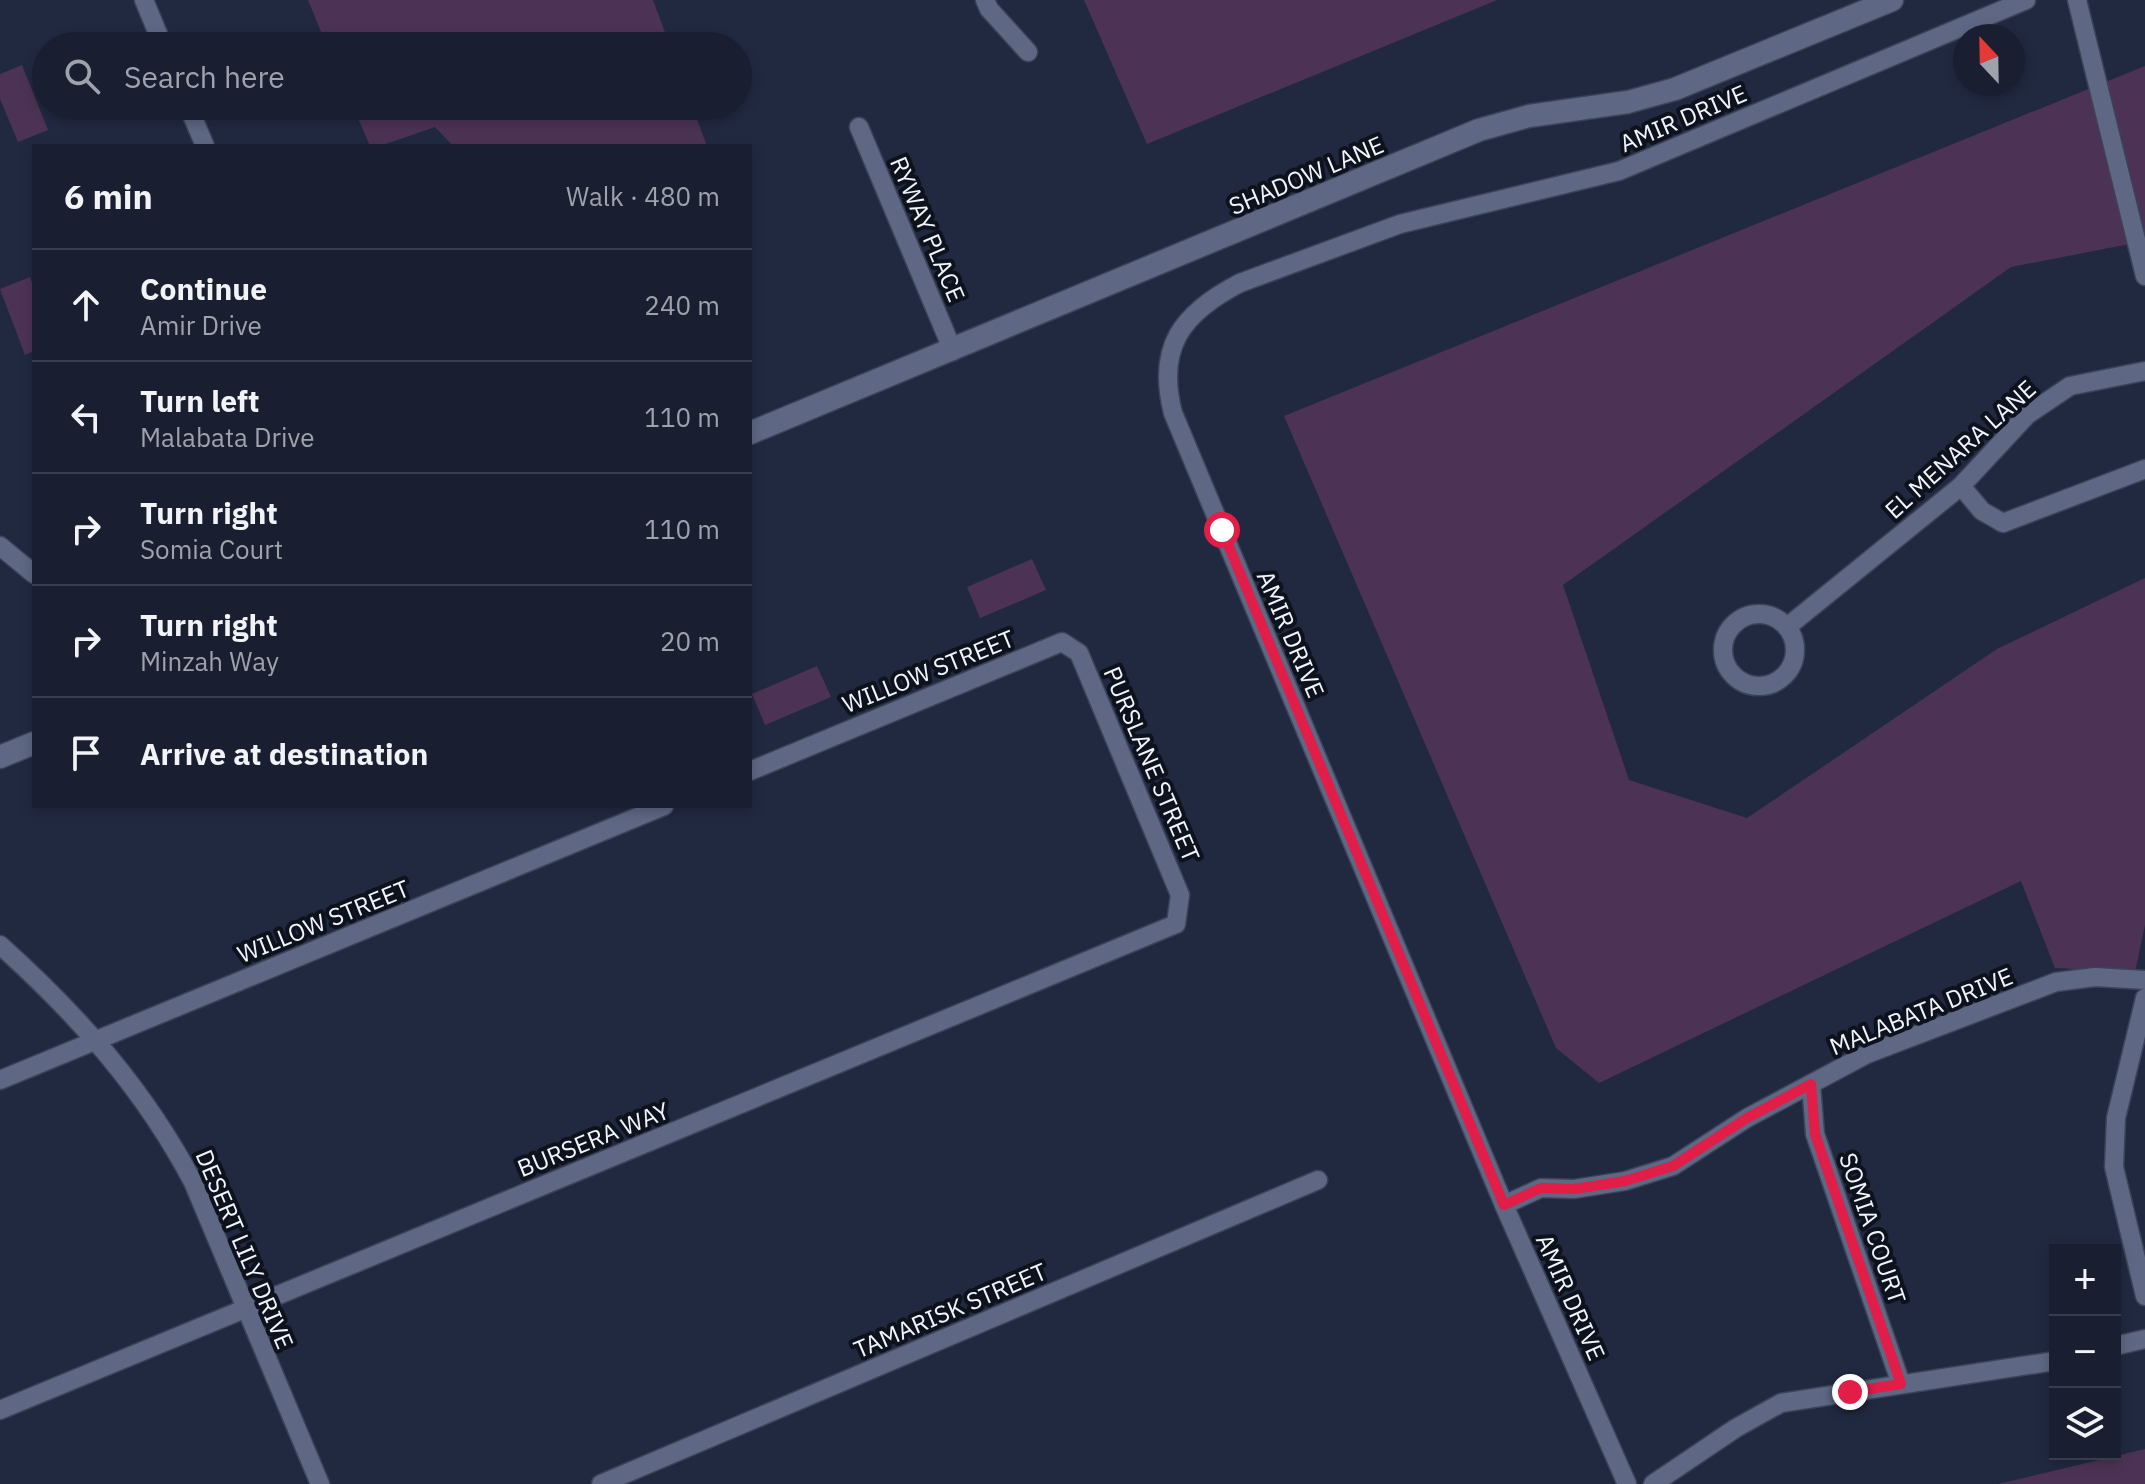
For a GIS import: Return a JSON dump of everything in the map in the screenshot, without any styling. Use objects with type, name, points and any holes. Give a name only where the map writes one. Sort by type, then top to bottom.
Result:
[{"type":"street","points":[[144,0],[157,32]]},
{"type":"street","points":[[985,0],[989,9],[1028,52]]},
{"type":"street","name":"SHADOW LANE","points":[[752,432],[1479,130],[1529,116],[1628,102],[1675,89],[1892,0]]},
{"type":"street","name":"AMIR DRIVE","points":[[1627,1484],[1504,1205],[1173,413],[1167,376],[1169,356],[1177,335],[1201,307],[1240,283],[1400,224],[1619,171],[2026,0]]},
{"type":"street","points":[[2077,0],[2145,276]]},
{"type":"street","points":[[194,120],[204,144]]},
{"type":"street","name":"RYWAY PLACE","points":[[859,127],[953,351]]},
{"type":"street","name":"EL MENARA LANE","points":[[1787,627],[1961,486],[2027,415],[2070,386],[2145,371]]},
{"type":"street","points":[[1961,486],[1982,511],[2003,523],[2145,469]]},
{"type":"street","points":[[0,546],[32,572]]},
{"type":"street","name":"WILLOW STREET","points":[[752,770],[1062,642],[1079,653]]},
{"type":"street","name":"PURSLANE STREET","points":[[1079,653],[1180,895]]},
{"type":"street","points":[[0,757],[32,744]]},
{"type":"street","name":"WILLOW STREET","points":[[0,1080],[659,808]]},
{"type":"street","name":"BURSERA WAY","points":[[0,1410],[1176,924],[1180,895]]},
{"type":"street","name":"DESERT LILY DRIVE","points":[[0,945],[98,1040],[174,1146],[193,1182],[320,1484]]},
{"type":"street","name":"MALABATA DRIVE","points":[[1504,1205],[1541,1188],[1574,1189],[1625,1181],[1673,1166],[1747,1118],[1867,1054],[2056,982],[2095,977],[2145,980]]},
{"type":"street","points":[[2145,998],[2116,1118],[2114,1167],[2145,1296]]},
{"type":"street","name":"SOMIA COURT","points":[[1811,1084],[1815,1134],[1901,1384]]},
{"type":"street","name":"TAMARISK STREET","points":[[601,1484],[1318,1180]]},
{"type":"street","points":[[2121,1345],[2145,1339]]},
{"type":"street","points":[[1653,1484],[1736,1428],[1781,1403],[2049,1362]]},
{"type":"shaded area","points":[[308,0],[653,0],[665,32],[321,32]]},
{"type":"shaded area","points":[[1084,0],[1497,0],[1147,144]]},
{"type":"shaded area","points":[[22,65],[32,90],[32,120],[44,120],[48,130],[18,142],[0,99],[0,74]]},
{"type":"shaded area","points":[[2145,66],[2145,241],[2011,267],[1563,585],[1629,780],[1747,818],[1997,649],[2145,578],[2145,925],[2135,972],[2055,968],[2021,881],[1599,1083],[1556,1048],[1284,416]]},
{"type":"shaded area","points":[[359,120],[697,120],[706,144],[451,144],[435,127],[386,144],[369,144]]},
{"type":"shaded area","points":[[30,277],[32,352],[25,355],[0,289]]},
{"type":"shaded area","points":[[1032,559],[1046,590],[980,618],[967,587]]},
{"type":"shaded area","points":[[817,666],[831,697],[765,725],[752,694]]},
{"type":"shaded area","points":[[2145,1449],[2145,1484],[1998,1484],[2099,1460],[2121,1460],[2121,1455]]},
{"type":"route","points":[[1222,530],[1504,1205],[1541,1188],[1574,1189],[1625,1181],[1673,1166],[1747,1118],[1811,1084],[1815,1134],[1901,1384],[1850,1392]]}]
